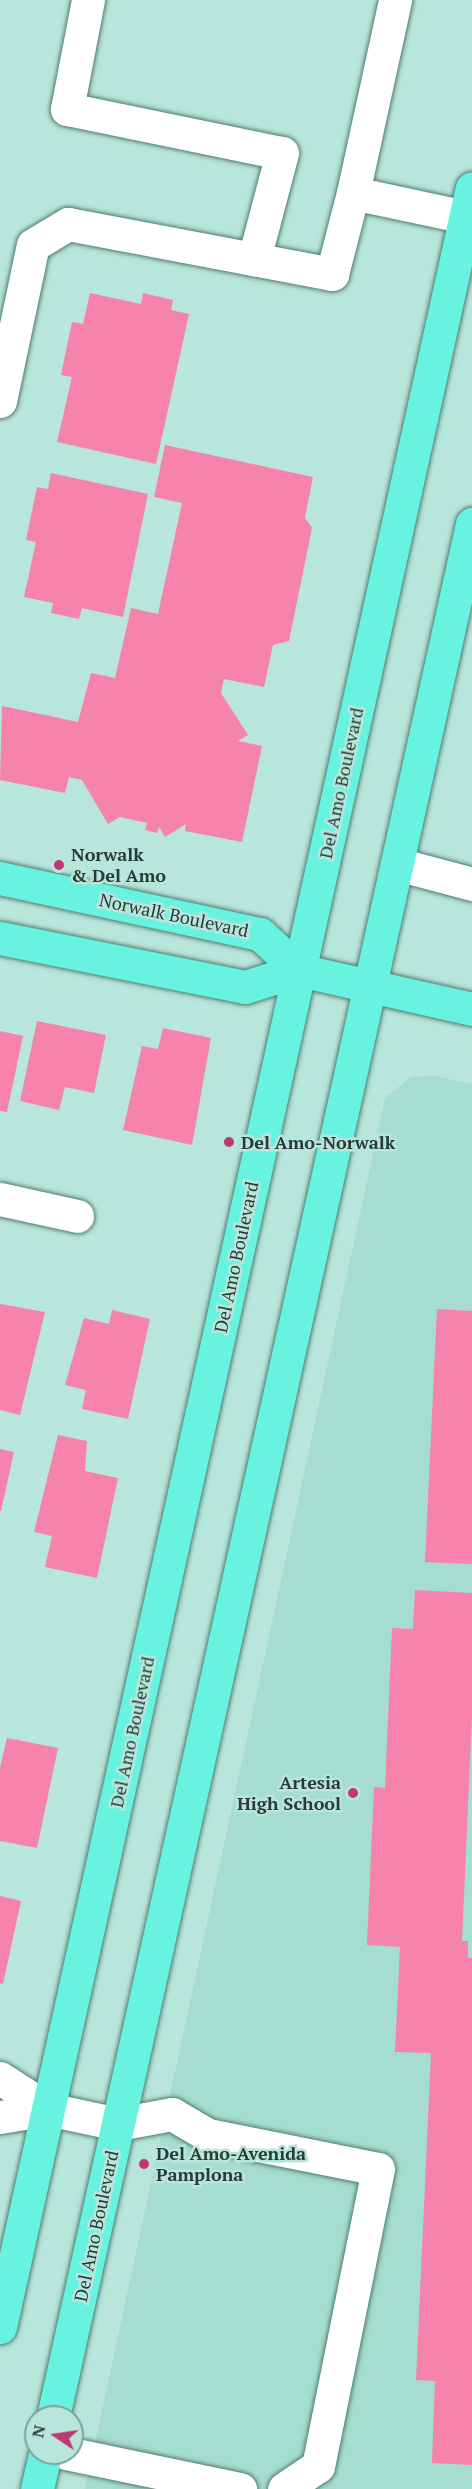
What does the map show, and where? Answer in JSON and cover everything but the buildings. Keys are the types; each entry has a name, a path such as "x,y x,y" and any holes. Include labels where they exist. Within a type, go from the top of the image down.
{"main road":[{"name":"Del Amo Boulevard","path":"0,2327 469,202"},
{"name":"Del Amo Boulevard","path":"56,2405 472,524"},
{"name":"Norwalk Boulevard","path":"0,878 260,934 299,970 472,1010"},
{"path":"0,938 245,987 299,970"},
{"path":"37,2489 42,2465"}],"street":[{"path":"88,0 67,109 282,153 254,259"},
{"path":"0,401 33,245 68,224 332,274 353,193 395,0"},
{"path":"353,193 469,202"},
{"path":"397,864 472,884"},
{"path":"0,1199 78,1216"},
{"path":"0,2078 48,2109 118,2124 172,2114 208,2135 378,2169 318,2466 285,2489"},
{"path":"0,2117 48,2109"},
{"path":"84,2458 158,2480 240,2489"}],"shaded area":[{"name":"Artesia High School","path":"434,1076 472,1084 472,2489 85,2489 385,1098 411,1077"}],"place":[{"name":"Norwalk & Del Amo","path":"59,865"},
{"name":"Del Amo-Norwalk","path":"229,1142"},
{"name":"Artesia High School","path":"353,1793"},
{"name":"Del Amo-Avenida Pamplona","path":"144,2164"}]}
